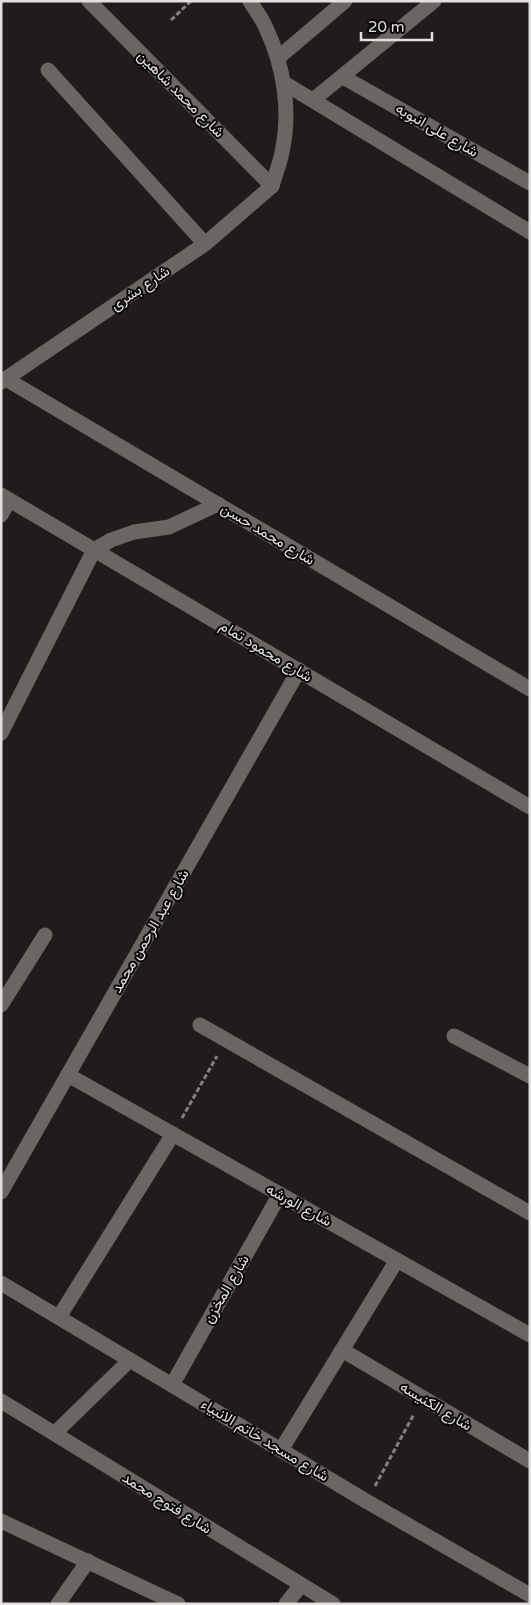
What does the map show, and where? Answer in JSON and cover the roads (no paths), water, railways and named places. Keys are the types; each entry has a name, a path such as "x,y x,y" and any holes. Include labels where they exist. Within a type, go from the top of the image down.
{"street":[{"name":"شارع محمد شاهين","path":"89,1 272,186"},
{"path":"250,1 266,26 278,58 284,83 286,118 282,152 272,186"},
{"path":"278,58 345,1"},
{"path":"313,100 434,1"},
{"path":"48,70 205,244"},
{"name":"شارع على انبوبه","path":"343,77 530,183"},
{"path":"284,83 530,232"},
{"name":"شارع بشرى","path":"4,380 205,244 272,186"},
{"name":"شارع محمد حسن","path":"4,380 530,689"},
{"path":"1,515 5,498"},
{"name":"شارع محمود تمام","path":"5,498 530,807"},
{"path":"1,733 94,550 111,540 134,532 169,527 218,504"},
{"name":"شارع عبد الرحمن محمد","path":"1,1192 298,670"},
{"path":"1,1005 45,935"},
{"path":"200,1025 530,1213"},
{"path":"454,1036 530,1076"},
{"name":"شارع الورشه","path":"68,1075 530,1335"},
{"path":"59,1317 173,1134"},
{"name":"شارع المخزن","path":"172,1384 280,1194"},
{"path":"281,1450 397,1260"},
{"name":"شارع مسجد خاتم الانبياء","path":"1,1282 366,1501 530,1595"},
{"name":"شارع الكنيسه","path":"342,1350 530,1461"},
{"path":"55,1434 130,1360"},
{"name":"شارع فتوح محمد","path":"1,1401 334,1604"},
{"path":"1,1521 178,1604"},
{"path":"58,1604 88,1561"},
{"path":"286,1604 300,1584"}]}
